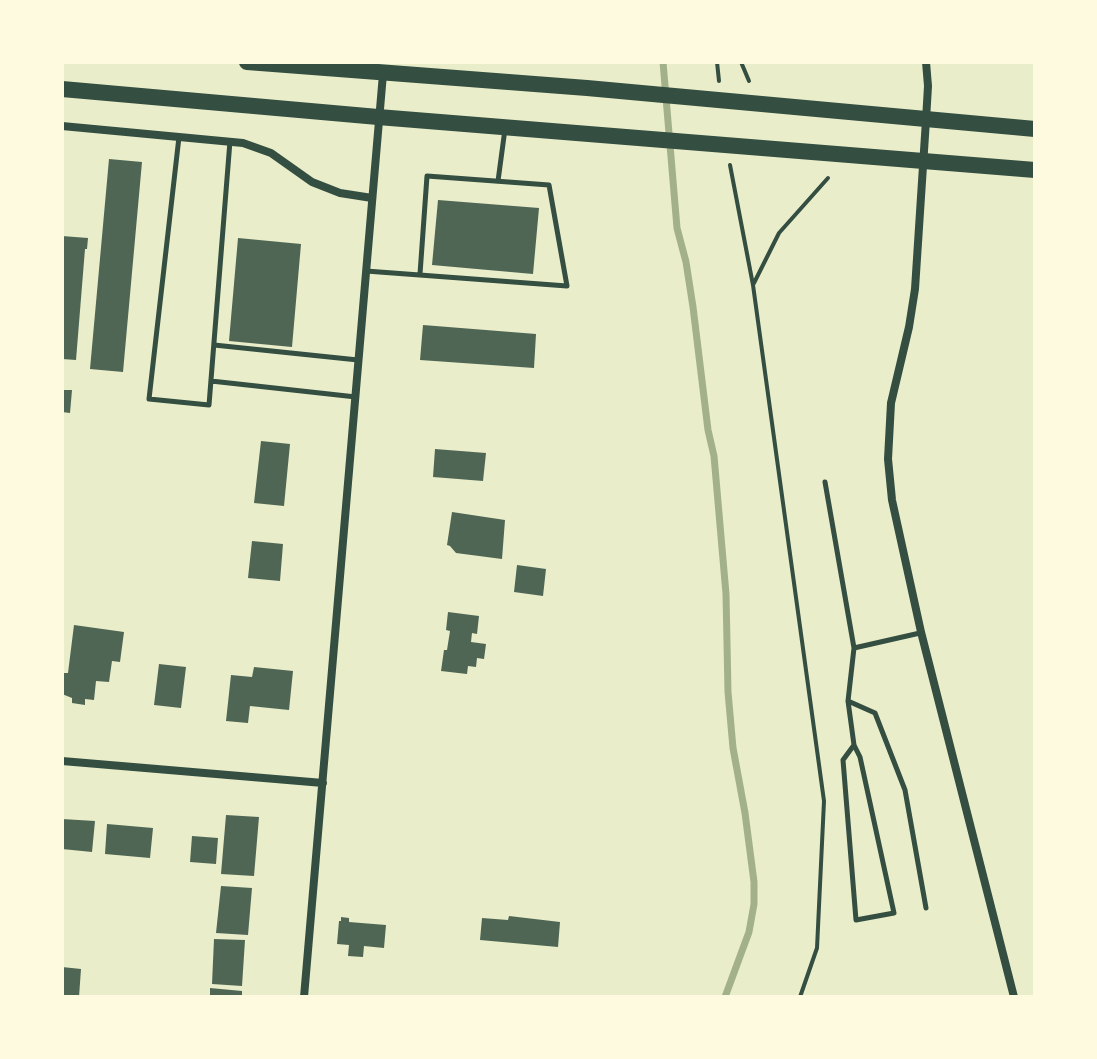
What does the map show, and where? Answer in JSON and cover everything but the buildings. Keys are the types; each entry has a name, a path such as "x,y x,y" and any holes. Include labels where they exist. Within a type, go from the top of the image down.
{"main road":[{"path":"247,62 383,68 1035,129"},
{"path":"62,89 1035,170"}],"street":[{"path":"926,62 928,86 915,289 891,403 888,459 894,514 921,632 1014,997"},
{"path":"304,997 383,68"},
{"path":"62,126 243,143 271,153 312,182 340,193 372,198"},
{"path":"62,761 323,783"}],"lane":[{"path":"498,181 505,128"},
{"path":"179,136 149,399 209,405 230,141"},
{"path":"366,271 567,286 549,185 427,176 420,274"},
{"path":"214,345 359,360"},
{"path":"211,381 356,397"},
{"path":"825,482 854,648 848,701 854,745 860,757 894,913 856,920 843,760 854,745"},
{"path":"854,648 921,632"},
{"path":"848,701 875,713 905,790 926,908"}],"path":[{"path":"717,62 719,87"},
{"path":"741,62 749,81"},
{"path":"730,165 753,285 824,801 817,948 800,997"},
{"path":"753,285 779,233 828,178"}],"waterway":[{"path":"663,62 677,228 686,262 714,456 726,594 728,692 733,748 754,882 749,932 725,997"}]}
